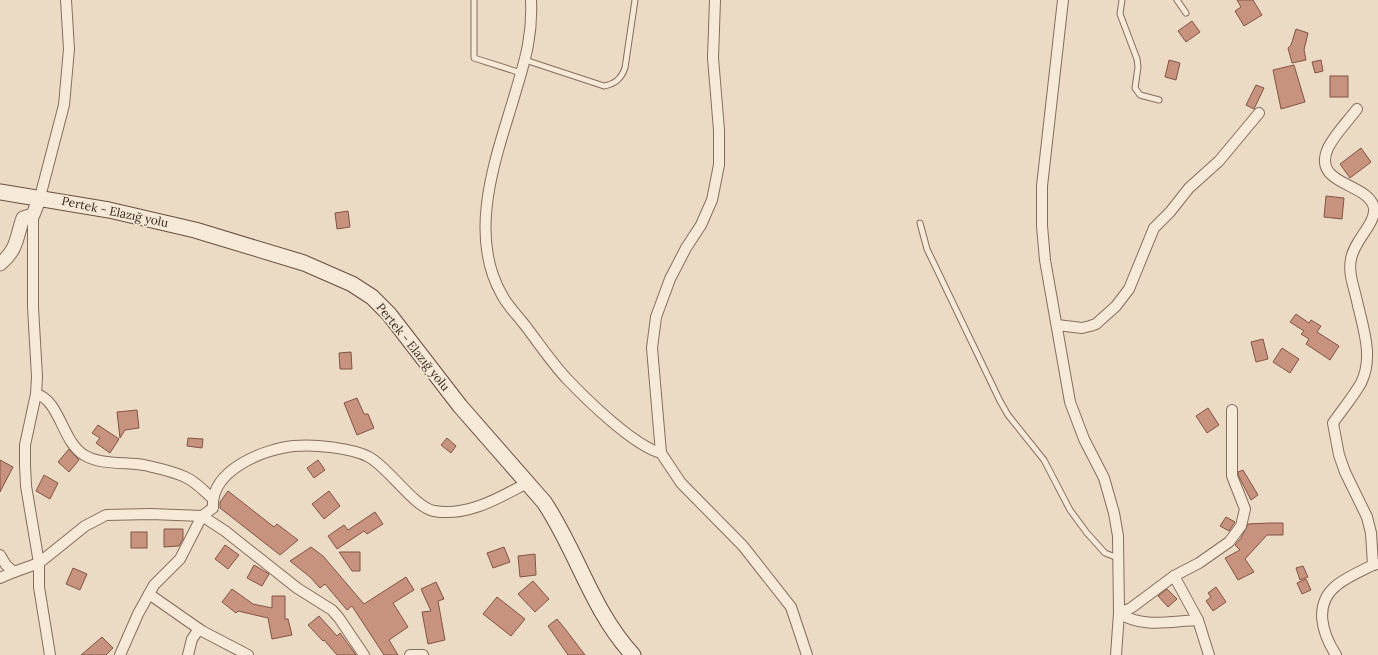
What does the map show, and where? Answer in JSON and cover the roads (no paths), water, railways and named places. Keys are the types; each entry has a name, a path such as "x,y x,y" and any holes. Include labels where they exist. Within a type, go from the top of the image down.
{"main road":[{"name":"Pertek - Elazığ yolu","path":"0,192 40,197 109,210 195,230 254,246 304,263 352,284 372,297 389,314 460,406 527,482 555,519 597,604 611,627 633,655"}],"street":[{"path":"50,655 39,587 39,563 26,486 25,445 36,394 37,360 32,284 33,215 40,197 64,105 69,49 66,0"},
{"path":"531,0 530,36 525,60 497,154 487,203 487,249 495,280 502,295 560,370 585,398 642,445 661,453"},
{"path":"715,0 713,58 719,130 719,165 712,200 701,225 686,248 670,279 656,317 652,348 661,453 681,483 743,546 791,607 807,655"},
{"path":"1063,0 1042,186 1044,260 1057,324 1070,402 1084,439 1104,478 1114,513 1118,536 1119,558 1119,613 1116,655"},
{"path":"1336,655 1324,633 1321,622 1325,600 1338,584 1375,565 1371,533 1367,517 1344,472 1333,423 1360,384 1368,359 1366,340 1350,271 1352,251 1373,218 1373,205 1365,195 1333,177 1326,164 1326,156 1332,142 1357,109"},
{"path":"1057,324 1082,328 1090,326 1096,324 1116,306 1129,289 1154,228 1170,212 1189,188 1219,160 1260,113"},
{"path":"0,264 14,248 23,218 33,215"},
{"path":"36,394 48,402 72,446 85,456 95,459 144,465 186,477 212,498"},
{"path":"1119,613 1130,608 1174,576 1199,563 1229,542 1241,526 1245,509 1232,476 1232,410"},
{"path":"120,655 138,614 154,585 180,559 202,516 213,508 212,498 227,475 241,463 258,455 294,446 317,446 341,449 369,457 417,501 432,511 454,512 490,503 527,482"},
{"path":"0,578 39,563 85,526 106,515 151,514 202,516 225,531 297,588 332,610 364,655"},
{"path":"0,555 6,565 14,572"},
{"path":"1174,576 1198,620 1209,655"},
{"path":"149,594 199,628 248,655"},
{"path":"1119,613 1134,621 1146,623 1198,620"},
{"path":"188,655 192,639 199,628"},
{"path":"410,655 424,655"}],"lane":[{"path":"474,0 474,58 521,73"},
{"path":"525,60 604,86 613,84 620,78 625,68 635,0"},
{"path":"1122,0 1120,14 1137,59 1138,67 1135,88 1140,95 1159,100"},
{"path":"1177,0 1186,13"},
{"path":"920,223 928,249 1000,401 1018,429 1050,471 1077,521 1100,549 1110,556 1119,558"}]}
